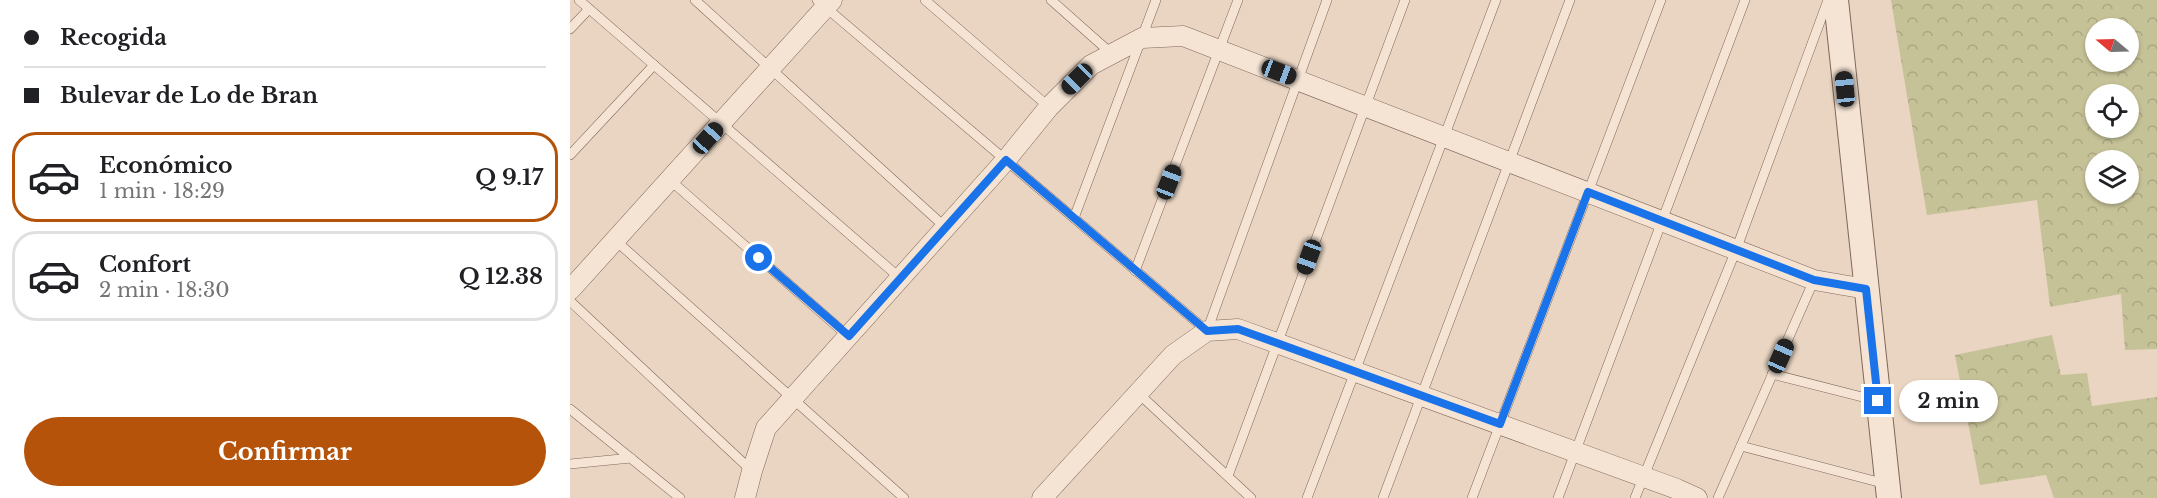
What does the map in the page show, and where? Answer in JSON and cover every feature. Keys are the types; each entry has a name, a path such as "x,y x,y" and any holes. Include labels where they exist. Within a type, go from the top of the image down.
{"street":[{"path":"1836,0 1888,491"},
{"path":"570,290 770,69 825,2"},
{"path":"745,498 766,428 1006,160 1049,107 1091,65 1142,38 1183,36 1814,280 1866,289"},
{"path":"1042,498 1173,354 1207,331 1238,329 1697,498"}],"lane":[{"path":"579,0 900,278"},
{"path":"695,0 945,227"},
{"path":"925,0 1049,107"},
{"path":"1051,0 1113,54"},
{"path":"1074,218 1156,0"},
{"path":"1135,270 1238,0"},
{"path":"825,2 1207,331 1327,0"},
{"path":"1228,476 1405,0"},
{"path":"1307,498 1496,0"},
{"path":"1383,498 1570,0"},
{"path":"1472,498 1661,0"},
{"path":"1558,498 1745,0"},
{"path":"1635,498 1736,250 1828,0"},
{"path":"570,29 589,9"},
{"path":"570,156 654,65"},
{"path":"670,180 849,336"},
{"path":"615,240 903,498"},
{"path":"1718,498 1814,280"},
{"path":"570,301 752,471"},
{"path":"1772,374 1878,401"},
{"path":"1138,393 1251,498"},
{"path":"570,409 680,498"},
{"path":"1741,446 1888,491"},
{"path":"570,464 631,458"}],"green space":[{"path":"1891,0 2157,0 2157,349 2125,350 2121,294 2050,307 2037,200 1927,215"},
{"path":"2052,335 2061,375 2087,373 2092,406 2157,397 2157,498 2054,498 2046,475 1980,485 1955,355"}],"route":[{"path":"759,258 849,336 1006,160 1207,331 1238,329 1500,424 1588,192 1814,280 1866,289 1878,401"}]}
